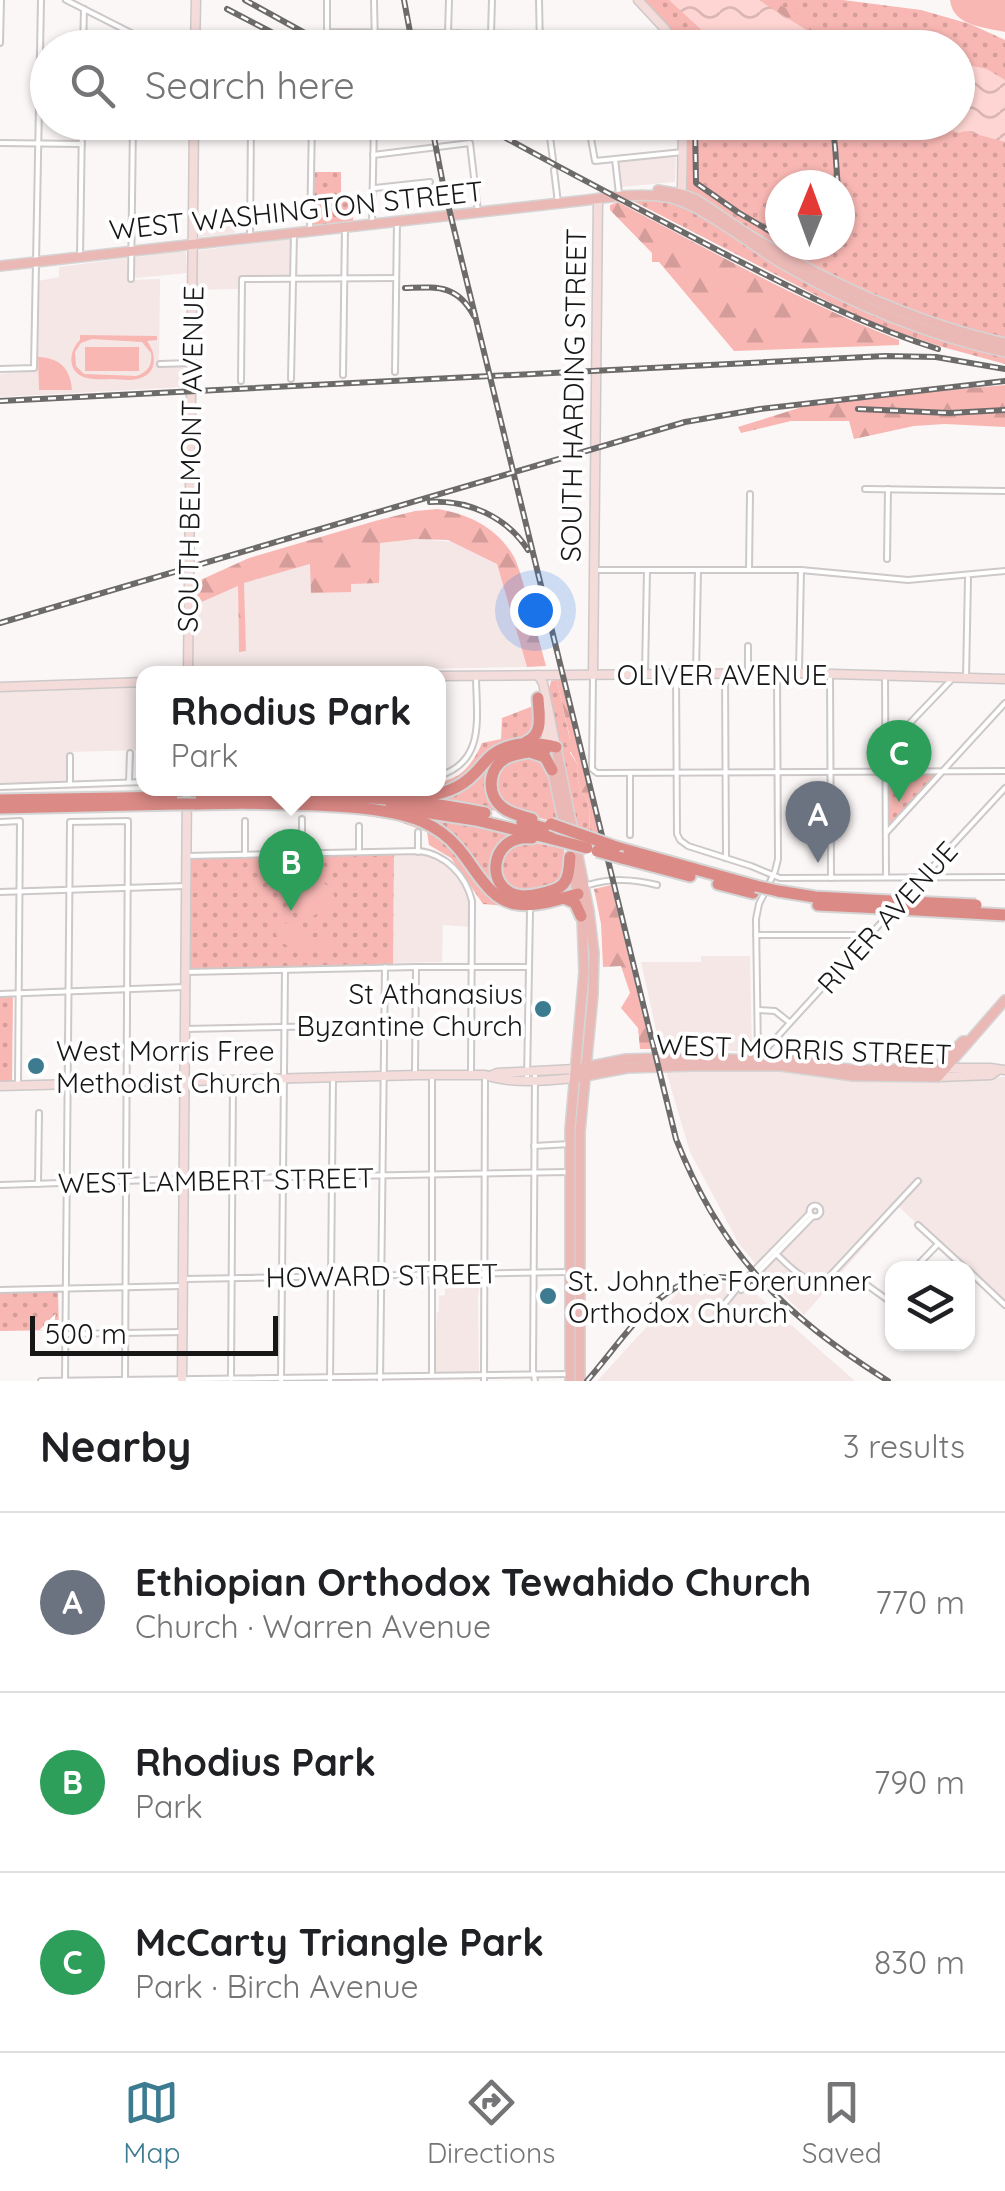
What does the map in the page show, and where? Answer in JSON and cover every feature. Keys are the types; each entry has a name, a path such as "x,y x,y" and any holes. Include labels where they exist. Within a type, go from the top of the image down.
{"highway":[{"path":"538,698 538,732 526,748 500,763 492,776 492,792 498,804 586,848 619,851"},
{"path":"446,791 462,784 496,752 551,747"},
{"path":"526,748 543,756 552,770"},
{"path":"0,800 257,796"},
{"path":"349,796 438,804 492,815 819,905 1005,907"},
{"path":"0,808 187,798 351,808 404,816 448,838 493,892 504,900 522,904 557,894 567,881 570,856"},
{"path":"246,803 389,806 552,834"},
{"path":"552,834 515,839 500,850 495,866 497,877 514,894 580,890"},
{"path":"557,894 573,901 581,916"},
{"path":"885,905 1005,914"}],"main road":[{"path":"195,30 196,0"},
{"path":"638,0 666,30"},
{"name":"SOUTH BELMONT AVENUE","path":"188,666 194,140"},
{"path":"680,197 682,140"},
{"name":"WEST WASHINGTON STREET","path":"0,266 657,190 680,197 777,260 844,296 912,324 1005,352"},
{"name":"WEST WASHINGTON STREET","path":"598,198 695,199 752,237 848,289 926,321 1005,344"},
{"name":"SOUTH HARDING STREET","path":"592,674 598,198"},
{"name":"OLIVER AVENUE","path":"446,676 830,674 851,670 885,676 1005,680"},
{"path":"538,674 538,698 580,890 584,980 580,1073 569,1172 576,1271 570,1378"},
{"path":"538,674 570,856 591,923 594,963 580,1073"},
{"path":"0,686 136,682"},
{"path":"182,1380 187,798"},
{"path":"937,1073 968,1046 968,1041 1005,1000"},
{"path":"937,1073 963,1041 968,1041"},
{"name":"WEST MORRIS STREET","path":"0,1086 497,1073 531,1076 580,1073 638,1058 805,1061 860,1077 962,1068 1002,1070"},
{"path":"956,1058 962,1068"},
{"name":"WEST MORRIS STREET","path":"758,1062 860,1072 991,1075 1002,1070"},
{"path":"574,1144 580,1381"}],"street":[{"path":"0,43 1,0"},
{"path":"41,30 42,0"},
{"path":"66,0 126,30"},
{"path":"326,30 327,0"},
{"path":"374,0 374,30"},
{"path":"448,30 449,0"},
{"path":"492,0 495,30"},
{"path":"538,30 539,0"},
{"path":"83,30 84,9"},
{"path":"0,369 34,368 39,140"},
{"path":"80,257 82,140"},
{"path":"132,140 132,279"},
{"path":"250,238 251,140"},
{"path":"310,231 312,140"},
{"path":"372,224 374,140"},
{"path":"551,140 553,160"},
{"path":"592,140 595,161 682,152"},
{"path":"0,143 82,144"},
{"path":"374,155 470,143 478,212"},
{"path":"614,159 619,194"},
{"path":"554,170 558,203"},
{"path":"373,188 430,182"},
{"path":"395,372 397,221"},
{"path":"343,375 345,227"},
{"path":"292,379 294,233"},
{"path":"240,381 242,279 396,278"},
{"path":"160,364 190,363"},
{"path":"865,489 1005,492"},
{"path":"887,559 888,489"},
{"path":"749,570 750,494"},
{"path":"594,570 801,570 908,580 1005,571"},
{"path":"645,673 647,570"},
{"path":"696,673 698,570"},
{"path":"799,673 801,570"},
{"path":"966,678 968,576"},
{"path":"748,646 748,673"},
{"path":"725,673 726,858"},
{"path":"758,1062 758,906 778,859 777,673"},
{"name":"SOUTH HARDING STREET","path":"592,674 593,771 630,774"},
{"path":"676,674 677,832 688,846 780,878 1005,877"},
{"path":"830,674 831,878"},
{"path":"446,773 466,760 474,742 476,675"},
{"path":"885,676 886,877"},
{"path":"885,750 953,678"},
{"path":"886,834 1005,703"},
{"path":"130,753 130,782"},
{"path":"70,756 70,784"},
{"path":"630,835 630,774 1005,771"},
{"path":"0,787 136,782"},
{"name":"RIVER AVENUE","path":"769,1046 1005,788"},
{"path":"302,819 302,854"},
{"path":"245,855 246,820"},
{"path":"0,822 20,821 18,1086"},
{"path":"65,1381 70,822 128,821 125,1380"},
{"path":"359,826 360,853"},
{"path":"418,832 418,852"},
{"path":"186,856 429,852 444,859 469,889 473,906 471,1075"},
{"path":"580,890 612,880 656,885"},
{"path":"0,892 186,886"},
{"path":"530,912 534,1378"},
{"path":"756,935 870,935"},
{"path":"380,1379 385,967"},
{"path":"414,1075 416,967"},
{"path":"185,972 528,967"},
{"path":"281,1380 285,970"},
{"path":"0,994 185,987"},
{"path":"758,1010 775,1011 790,1022"},
{"path":"184,1029 384,1025"},
{"path":"432,1075 432,1377"},
{"path":"484,1378 487,1076"},
{"path":"330,1379 333,1077"},
{"path":"230,1380 233,1079"},
{"path":"38,1184 39,1114"},
{"path":"534,1146 574,1144"},
{"name":"WEST LAMBERT STREET","path":"0,1185 569,1172"},
{"path":"774,1252 811,1282 831,1277 918,1182"},
{"path":"717,1313 811,1215"},
{"path":"918,1225 956,1261"},
{"path":"922,1261 938,1244"},
{"name":"HOWARD STREET","path":"0,1290 125,1287 232,1278 576,1271"},
{"path":"975,1278 1005,1305"},
{"path":"860,1280 885,1298"},
{"path":"66,1334 182,1332"},
{"path":"40,1381 570,1378"}],"shaded area":[{"path":"676,155 675,182 621,187 618,161"},
{"path":"234,212 235,233 199,237 197,213"},
{"path":"290,239 290,276 239,276 238,289 195,290 196,251"},
{"path":"186,252 187,273 136,278 133,258"},
{"path":"127,258 127,280 160,279 159,365 185,365 185,387 0,397 0,374 37,371 38,281 59,277 59,267"},
{"path":"416,539 456,542 497,564 527,667 192,666 196,604 238,586 239,651 246,651 243,583 310,564 351,592 351,584 380,543"},
{"path":"136,686 136,750 68,752 67,782 0,784 0,690"},
{"path":"394,854 437,857 467,893 470,927 443,925 442,962 393,963"},
{"path":"701,956 750,956 752,1053 659,1043 641,962 701,962"},
{"path":"665,1068 772,1068 863,1081 1005,1077 1005,1308 975,1279 975,1261 957,1261 899,1207 804,1315 739,1244 690,1152"},
{"path":"445,1277 481,1277 479,1373 434,1374 437,1312 439,1296 445,1295"},
{"path":"703,1280 748,1287 855,1381 597,1381 686,1284"}],"green space":[{"path":"644,0 843,0 921,10 970,24 1005,40 1005,364 868,322 633,201 683,206 688,192 686,140 975,140 975,30 670,30"},
{"path":"759,0 785,7 829,30 806,30"},
{"path":"950,0 1005,0 1005,32 963,20 952,9"},
{"path":"313,172 341,172 341,196 354,194 353,222 312,225"},
{"path":"618,202 792,293 899,340 899,345 734,351 659,262 652,262 652,253 610,210 610,205"},
{"path":"80,335 157,336 157,340 147,341 153,352 152,369 134,380 80,375 72,362 73,350","holes":["92,339 142,342 151,353 151,361 140,375 84,374 76,366 75,352 81,343"]},
{"path":"85,347 139,347 139,371 85,371"},
{"path":"38,357 52,359 62,366 72,390 39,390"},
{"path":"1005,385 1005,427 914,426 854,439 849,421 791,421 741,433 738,427 818,402"},
{"path":"438,509 479,523 497,535 511,552 546,666 527,667 497,564 448,540 380,543 379,583 351,584 351,592 311,593 310,564 244,583 246,651 239,652 238,586 197,604 196,582 249,558 375,521"},
{"path":"557,680 570,753 578,765 581,793 589,807 590,834 578,829 549,689 551,681"},
{"path":"557,680 561,680 575,730 600,837 590,834 589,806 581,793 578,765 566,744 570,739"},
{"path":"533,706 537,727 534,735 497,748 462,780 446,788 446,780 466,769 482,743 501,739 502,718"},
{"path":"506,750 492,769 502,812 437,800"},
{"path":"535,757 541,759 548,773 558,823 512,808 499,793 501,767"},
{"path":"935,775 889,825 887,776"},
{"path":"339,812 403,819 434,832 468,862 507,906 483,904 451,858 429,845 427,832 395,820"},
{"path":"415,815 520,835 494,857 507,893 567,894 501,896 457,844"},
{"path":"527,841 564,849 565,873 556,885 523,890 505,879 501,865 505,852"},
{"path":"394,854 393,964 187,967 190,858"},
{"path":"303,878 325,884 337,903 309,918 302,916 287,884"},
{"path":"611,885 651,1049 640,1049 638,1028 621,1008 630,993 621,966 603,967 594,889"},
{"path":"276,921 296,926 298,937 306,935 314,941 326,936 339,941 327,956 316,948 304,955 295,944 292,948 280,942 274,930"},
{"path":"0,995 13,995 12,1082 0,1082"},
{"path":"58,1291 59,1330 0,1331 0,1292"}],"water":[{"path":"669,0 759,0 806,30 702,30"},
{"path":"975,67 1005,80 1005,142 975,134"}],"railway":[{"path":"245,0 299,30"},
{"path":"404,0 410,30"},
{"path":"227,9 267,30"},
{"path":"434,140 676,1139 714,1217 760,1279 817,1332 888,1381"},
{"path":"510,140 801,292 882,329 938,349"},
{"path":"695,140 696,183 765,228"},
{"path":"834,140 837,170"},
{"path":"405,288 436,288 453,293 474,316"},
{"path":"0,401 885,356 936,357 1005,369"},
{"path":"0,623 685,422 760,409 1005,381"},
{"path":"858,409 949,413 1005,410"},
{"path":"430,502 459,504 486,513 509,528 528,550"},
{"path":"587,1381 642,1315 683,1284 707,1277 734,1279 764,1291"}],"place":[{"name":"McCarty Triangle Park","path":"899,802"},
{"name":"Ethiopian Orthodox Tewahido Church","path":"818,863"},
{"name":"Rhodius Park","path":"291,911"},
{"name":"St Athanasius Byzantine Church","path":"543,1009"},
{"name":"West Morris Free Methodist Church","path":"36,1066"},
{"name":"St. John the Forerunner Orthodox Church","path":"548,1296"}]}
